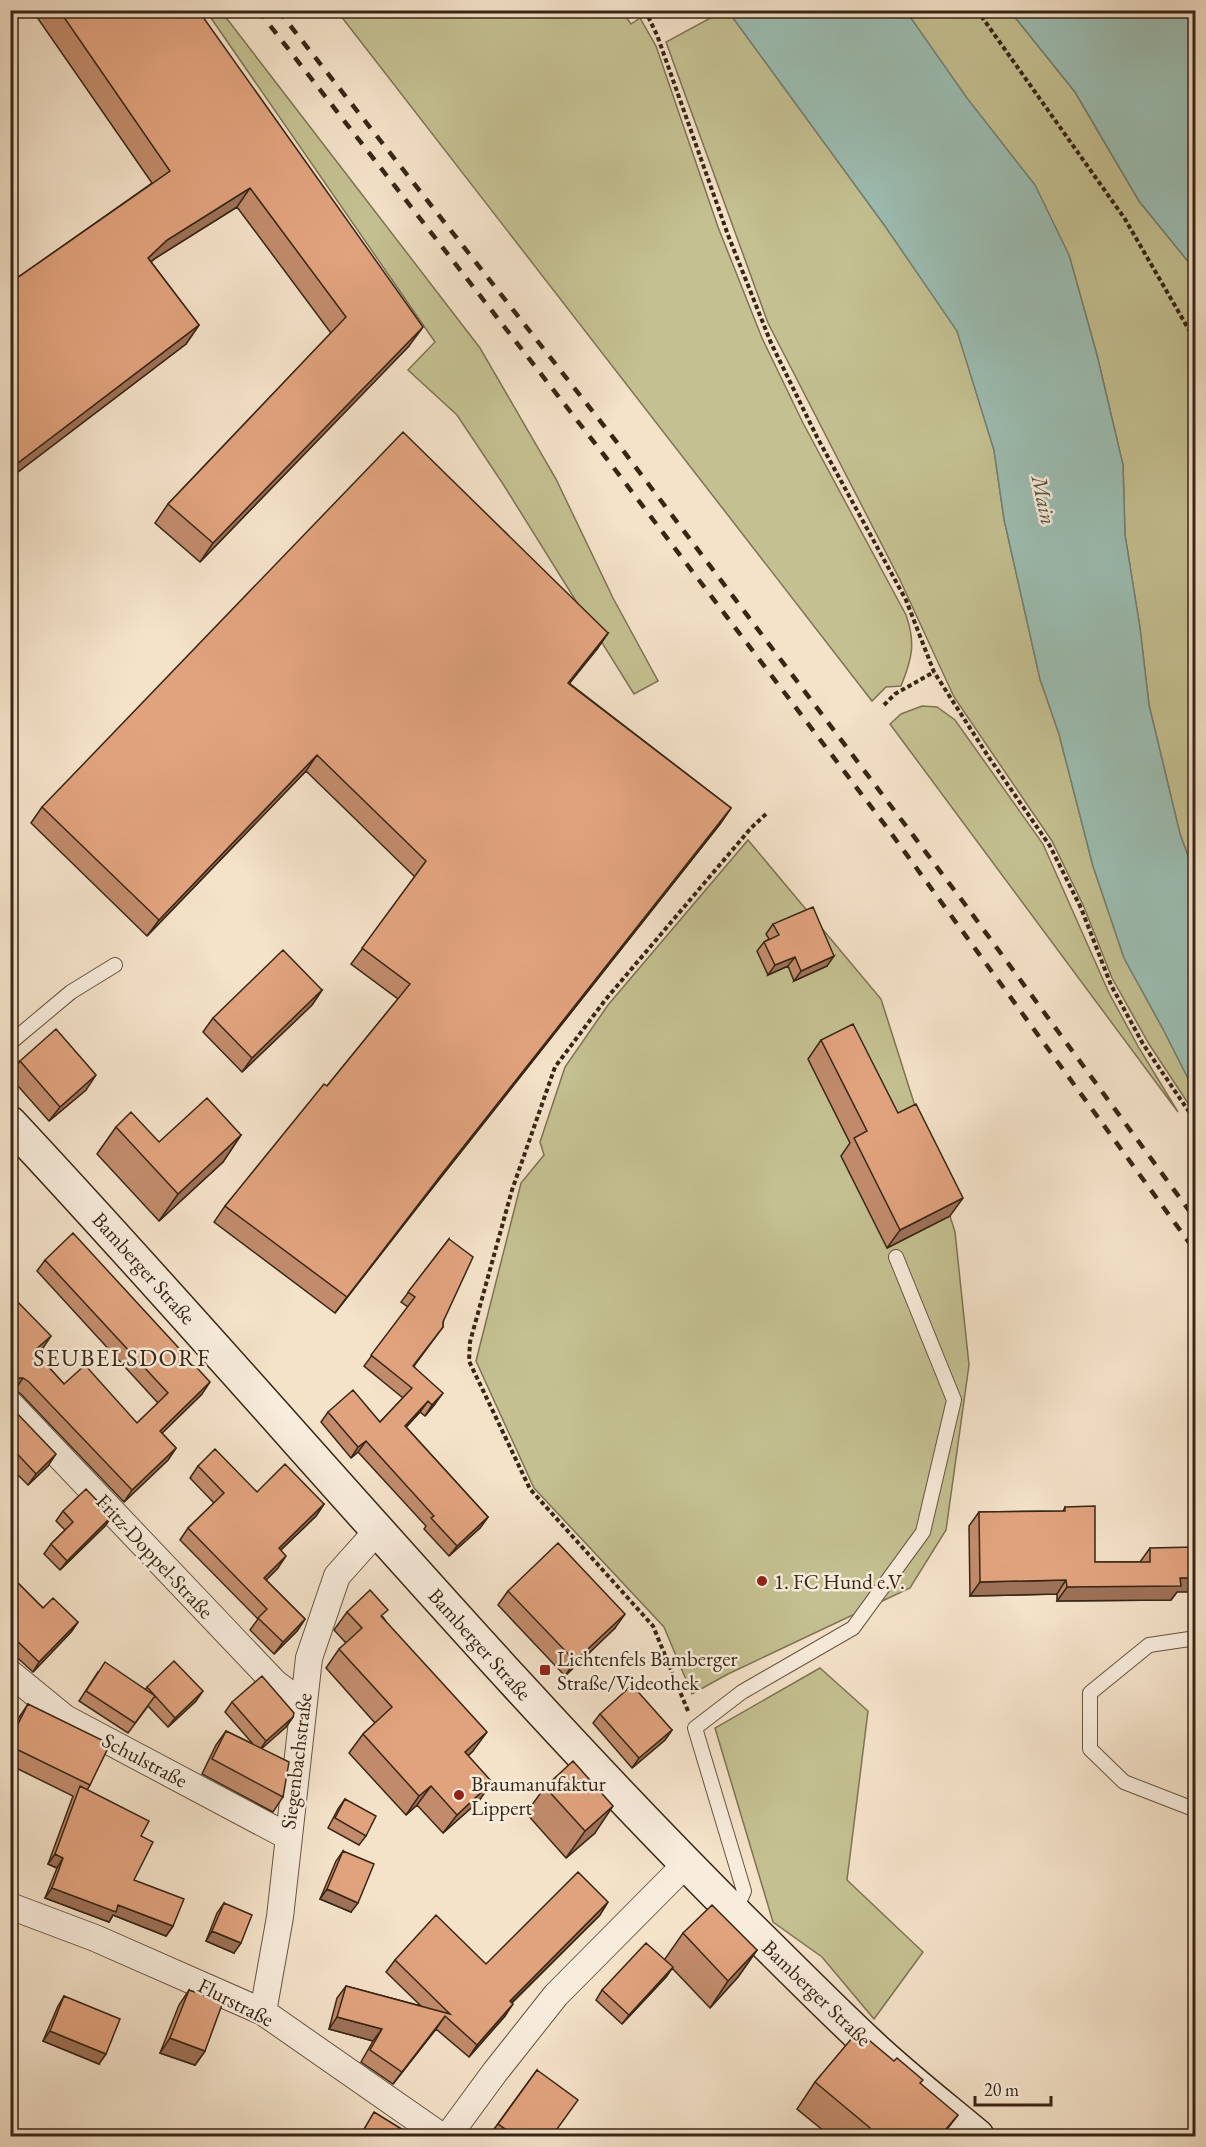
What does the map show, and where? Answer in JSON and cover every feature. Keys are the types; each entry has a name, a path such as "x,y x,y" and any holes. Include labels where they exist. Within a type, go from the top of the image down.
{"street":[{"name":"Bamberger Straße","path":"10,1123 129,1251 527,1697 686,1863 871,2046 977,2136"},
{"name":"Fritz-Doppel-Straße","path":"10,1404 275,1683 303,1704"},
{"name":"Siegenbachstraße","path":"263,2012 280,1917 287,1836 309,1658 337,1576 378,1530"},
{"name":"Schulstraße","path":"10,1673 65,1718 287,1836"},
{"path":"448,2136 556,1995 686,1863"},
{"name":"Flurstraße","path":"10,1906 95,1938 263,2012 441,2136"}],"lane":[{"path":"10,1043 70,992 115,965"},
{"path":"735,1912 744,1891 695,1728 742,1692 853,1628 923,1532 954,1400 897,1257"},
{"path":"1196,1638 1149,1645 1090,1693 1090,1749 1124,1782 1196,1810"}],"path":[{"path":"645,10 657,35 728,235 771,343 817,437 906,600 934,672 1050,846 1081,908 1111,985 1143,1044 1196,1122"},
{"path":"977,10 1125,219 1196,342"},
{"path":"884,705 895,694 934,672"},
{"path":"695,1728 653,1626 530,1489 469,1361 470,1342 512,1190 555,1067 606,999 751,828 766,814"}],"shaded area":[{"path":"621,10 631,24 640,18 656,46 718,227 762,338 803,423 906,615 912,643 908,667 901,686 886,687 872,701 337,11"},
{"path":"213,11 221,11 480,348 556,479 613,598 658,681 634,694 503,484 457,415 408,370 435,342 211,18"},
{"path":"718,11 728,11 885,226 957,330 994,450 1004,519 1040,679 1059,734 1093,866 1124,958 1195,1092 1195,1114 1149,1044 1112,978 1084,907 1052,841 954,697 900,580 768,323 666,42 716,15"},
{"path":"906,11 1010,11 1075,92 1139,201 1195,270 1195,875 1180,834 1149,705 1140,628 1125,535 1123,465 1097,355 1069,255"},
{"path":"922,706 937,707 955,720 1043,844 1109,993 1178,1112 890,724 901,714"},
{"path":"748,840 881,999 955,1232 969,1365 946,1530 910,1588 728,1674 692,1694 664,1627 534,1488 476,1361 521,1183 544,1155 540,1142 565,1067 608,1005"},
{"path":"820,1668 868,1711 847,1880 923,1952 874,2019 822,1957 773,1922 715,1728"}],"water":[{"name":"Main","path":"728,11 906,11 967,98 1035,185 1069,255 1097,355 1123,465 1125,535 1140,628 1149,705 1180,834 1195,875 1195,1092 1124,958 1093,866 1059,734 1040,679 1004,519 994,450 957,331 885,226"},
{"path":"1010,11 1195,11 1195,270 1139,201 1075,92"}],"building":[{"path":"59,10 198,10 423,327 213,543 168,504 346,317 250,188 167,240 148,258 199,325 10,469 10,283 170,171"},
{"path":"403,432 608,633 568,683 731,808 347,1297 225,1206 324,1084 327,1086 410,984 362,948 426,861 317,755 159,920 42,807"},
{"path":"813,907 834,956 801,971 795,957 775,965 764,942 779,935 773,924"},
{"path":"283,950 322,990 252,1058 213,1018"},
{"path":"853,1024 898,1113 916,1104 963,1198 900,1230 854,1138 867,1131 821,1040"},
{"path":"56,1029 96,1075 60,1107 20,1061"},
{"path":"207,1098 241,1135 178,1194 116,1127 131,1112 159,1142"},
{"path":"73,1233 210,1382 160,1431 176,1448 132,1490 29,1382 23,1378 10,1380 10,1294 51,1336 34,1351 64,1384 85,1365 137,1423 168,1393 45,1260"},
{"path":"449,1239 473,1257 443,1322 443,1327 413,1366 443,1393 432,1405 428,1401 405,1426 488,1517 457,1546 431,1518 434,1516 366,1441 358,1447 328,1412 353,1390 380,1422 412,1388 371,1355 415,1297 408,1292"},
{"path":"10,1406 56,1454 36,1474 10,1446"},
{"path":"215,1449 257,1492 285,1464 324,1504 279,1548 286,1556 264,1578 305,1619 283,1642 258,1618 267,1609 188,1528 224,1493 198,1466"},
{"path":"86,1489 112,1516 67,1561 51,1544 73,1522 63,1511"},
{"path":"1095,1506 1095,1562 1150,1562 1150,1548 1196,1547 1196,1578 1180,1578 1181,1586 1067,1587 1066,1580 980,1582 979,1512 1065,1511 1065,1507"},
{"path":"558,1543 625,1614 575,1661 508,1591"},
{"path":"10,1575 43,1608 53,1598 78,1622 39,1662 14,1638 16,1636 10,1631"},
{"path":"370,1590 388,1610 381,1616 487,1732 465,1752 492,1782 457,1815 431,1786 419,1796 363,1734 392,1707 339,1649 362,1628 347,1612"},
{"path":"174,1661 203,1691 175,1718 147,1687"},
{"path":"105,1662 155,1696 135,1723 86,1691"},
{"path":"262,1676 294,1713 293,1717 266,1741 232,1702"},
{"path":"632,1685 672,1730 639,1758 600,1714"},
{"path":"28,1704 110,1744 90,1785 10,1746 10,1740"},
{"path":"226,1731 289,1762 283,1797 212,1759"},
{"path":"573,1761 613,1806 585,1831 545,1787"},
{"path":"80,1786 149,1821 141,1836 153,1842 134,1880 184,1899 173,1926 118,1905 116,1912 52,1888 63,1858 55,1854"},
{"path":"345,1799 376,1816 366,1836 335,1818"},
{"path":"343,1851 374,1864 358,1903 327,1889"},
{"path":"578,1872 608,1902 510,2001 513,2004 477,2045 445,2016 402,2072 370,2050 382,2029 337,2017 346,1986 450,2014 395,1960 436,1915 486,1964"},
{"path":"224,1903 252,1915 241,1943 212,1931"},
{"path":"712,1905 757,1950 728,1981 683,1933"},
{"path":"646,1943 673,1967 629,2015 602,1990"},
{"path":"189,1990 223,2002 205,2051 170,2038"},
{"path":"64,1996 120,2019 106,2054 50,2031"},
{"path":"858,2031 894,2061 897,2058 923,2080 920,2083 958,2115 940,2136 876,2136 869,2130 870,2128 815,2082"},
{"path":"537,2070 578,2100 552,2136 515,2136 498,2124"},
{"path":"374,2112 408,2133 405,2136 360,2136"}],"railway":[{"path":"258,10 604,455 888,829 1196,1252"},
{"path":"278,10 619,445 964,903 1196,1220"}],"place":[{"name":"1. FC Hund e.V.","path":"762,1581"},
{"name":"Lichtenfels Bamberger Straße/Videothek","path":"545,1670"},
{"name":"Braumanufaktur Lippert","path":"459,1795"}],"district":[{"name":"SEUBELSDORF","path":"122,1357"}]}
